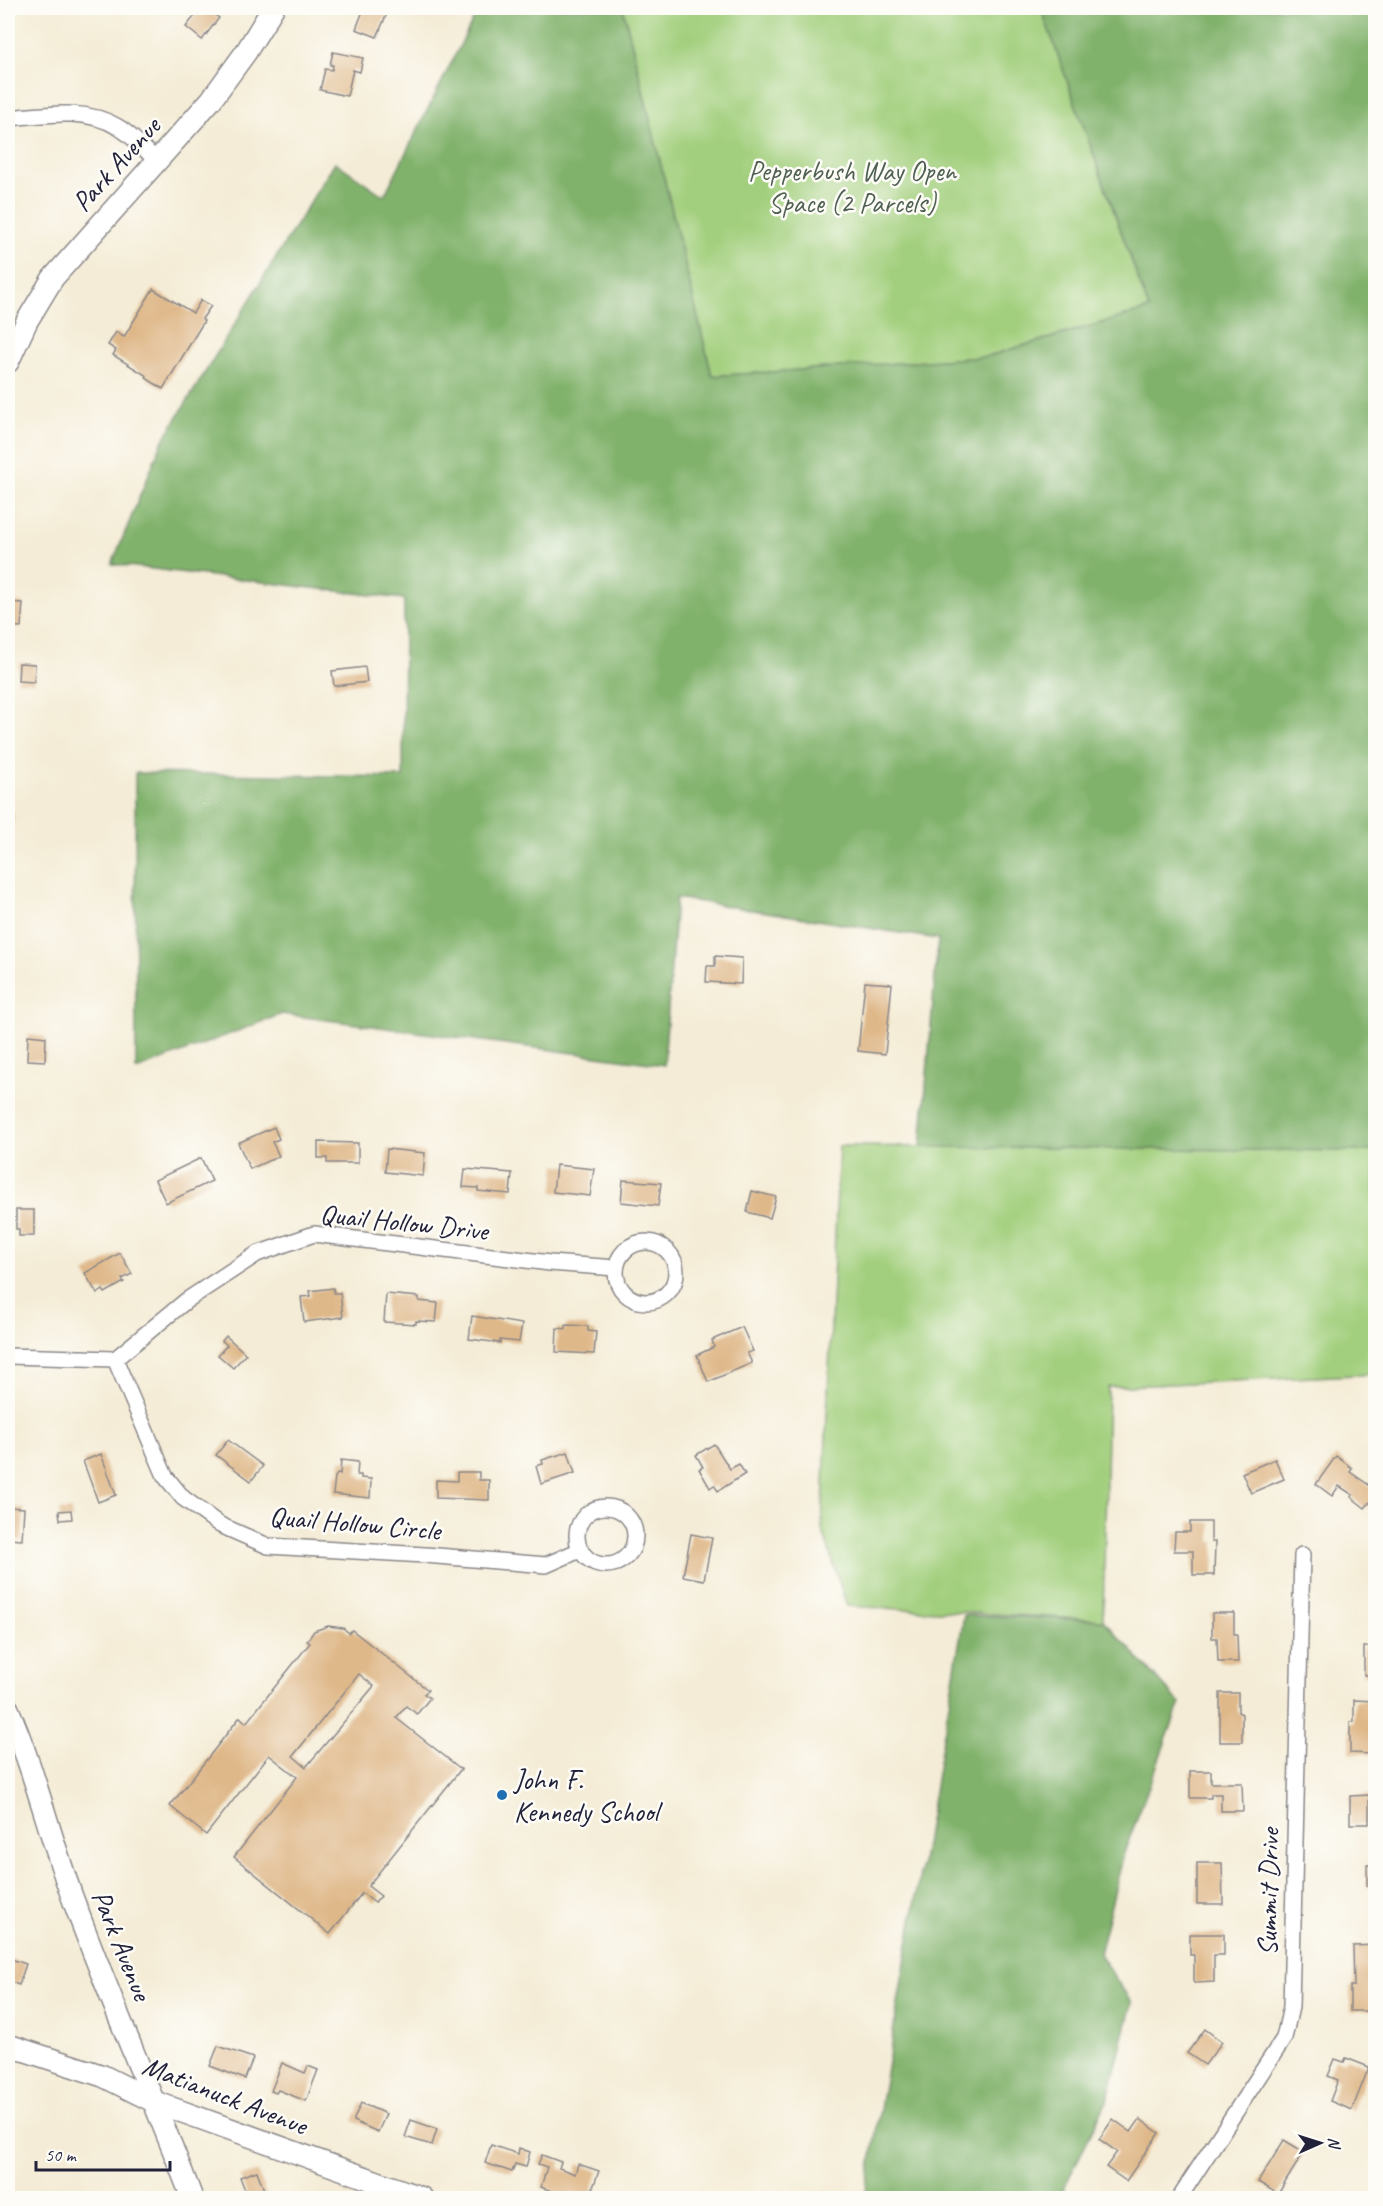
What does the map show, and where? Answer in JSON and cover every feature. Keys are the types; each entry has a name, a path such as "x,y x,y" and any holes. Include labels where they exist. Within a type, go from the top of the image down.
{"main road":[{"name":"Park Avenue","path":"8,362 27,321 53,278 211,100 246,52 273,8"},
{"name":"Park Avenue","path":"8,1709 20,1738 84,1929 192,2199"},
{"name":"Matianuck Avenue","path":"8,2045 103,2076 155,2102 422,2199"}],"street":[{"path":"8,118 58,114 102,119 120,127 157,161"},
{"name":"Quail Hollow Drive","path":"115,1359 187,1300 257,1254 314,1234 550,1263 616,1268"},
{"path":"8,1356 115,1359"},
{"name":"Quail Hollow Circle","path":"115,1359 165,1476 183,1498 220,1525 268,1546 546,1565 580,1550"},
{"name":"Summit Drive","path":"1179,2199 1284,2038 1291,2007 1302,1555"}],"green space":[{"path":"479,8 623,8 712,376 985,357 1149,309 1041,8 1375,8 1375,1151 921,1147 938,939 676,898 664,1065 282,1014 136,1070 135,773 403,777 404,599 112,564 162,442 335,162 384,196"},
{"name":"Pepperbush Way Open Space (2 Parcels)","path":"623,8 1041,8 1149,309 985,357 712,376"},
{"path":"839,1146 1375,1151 1375,1374 1108,1387 1103,1620 847,1606 822,1528"},
{"path":"964,1615 1103,1620 1180,1703 1124,1853 1099,1954 1132,2003 1107,2101 1059,2198 865,2197"}],"building":[{"path":"201,8 205,8 219,18 202,40 186,27"},
{"path":"367,8 386,8 385,10 388,11 377,37 356,29 363,11 365,12"},
{"path":"333,52 363,58 360,72 353,70 347,96 320,90 325,69 332,70 333,65 330,65"},
{"path":"153,289 193,313 201,300 211,306 163,389 113,355 116,350 108,345 116,332 124,337"},
{"path":"8,602 23,603 21,627 8,626"},
{"path":"19,663 35,664 34,682 18,681"},
{"path":"365,667 367,682 334,686 332,671"},
{"path":"8,812 14,813 9,852 8,852"},
{"path":"715,956 742,958 741,984 706,982 707,966 715,966"},
{"path":"865,982 892,984 885,1054 858,1051"},
{"path":"28,1035 46,1037 45,1061 27,1060"},
{"path":"274,1127 279,1139 272,1142 279,1156 250,1169 238,1143"},
{"path":"318,1142 358,1143 358,1163 327,1163 327,1158 318,1158"},
{"path":"387,1149 425,1153 423,1176 385,1172"},
{"path":"201,1158 212,1181 166,1203 155,1180"},
{"path":"556,1165 594,1169 590,1196 553,1192"},
{"path":"465,1169 512,1173 510,1194 463,1187"},
{"path":"623,1180 661,1183 658,1206 621,1202"},
{"path":"752,1191 776,1197 770,1218 747,1212"},
{"path":"16,1210 34,1210 34,1236 19,1236 19,1229 16,1229"},
{"path":"120,1253 132,1274 122,1279 124,1282 105,1293 103,1290 97,1294 85,1273"},
{"path":"333,1288 334,1293 340,1293 343,1317 304,1322 301,1297 311,1296 310,1291"},
{"path":"386,1294 419,1297 419,1301 438,1303 436,1322 416,1321 416,1324 384,1322"},
{"path":"472,1316 522,1324 519,1342 500,1340 500,1343 469,1339"},
{"path":"566,1325 588,1326 588,1331 596,1332 594,1354 556,1352 557,1328 566,1329"},
{"path":"742,1327 753,1351 747,1353 752,1363 708,1382 697,1355 714,1347 712,1340"},
{"path":"226,1336 246,1354 233,1368 218,1355 227,1345 222,1341"},
{"path":"228,1440 263,1466 251,1481 216,1455"},
{"path":"714,1444 730,1469 739,1464 745,1474 718,1491 714,1485 710,1488 699,1469 703,1467 696,1455"},
{"path":"568,1452 575,1473 541,1484 536,1466 543,1464 542,1460"},
{"path":"101,1454 116,1495 98,1502 83,1461"},
{"path":"1336,1456 1352,1468 1350,1472 1376,1490 1376,1506 1370,1502 1365,1508 1351,1497 1353,1495 1339,1486 1332,1496 1316,1484"},
{"path":"1275,1459 1284,1479 1251,1493 1242,1473"},
{"path":"341,1460 358,1462 357,1475 371,1479 370,1498 333,1494 335,1477 338,1473 340,1474"},
{"path":"457,1472 479,1472 479,1480 489,1480 489,1500 436,1498 436,1480 457,1481"},
{"path":"8,1507 24,1508 22,1540 8,1539"},
{"path":"71,1510 72,1519 60,1520 59,1511"},
{"path":"1190,1522 1211,1522 1211,1542 1215,1542 1214,1575 1193,1575 1193,1551 1174,1551 1175,1532 1190,1532"},
{"path":"691,1534 712,1538 704,1580 683,1576"},
{"path":"1212,1613 1234,1613 1238,1662 1218,1662 1217,1638 1212,1638"},
{"path":"328,1626 343,1628 349,1633 352,1630 428,1690 424,1694 430,1698 417,1714 406,1706 396,1718 461,1769 368,1886 381,1896 375,1903 362,1893 330,1934 234,1857 297,1777 269,1755 206,1835 170,1806 240,1717 246,1723 310,1643 307,1641 314,1631","holes":["359,1674 374,1686 306,1767 293,1756"]},
{"path":"1364,1647 1376,1647 1376,1675 1364,1675"},
{"path":"1220,1693 1238,1693 1238,1712 1242,1714 1242,1742 1220,1742"},
{"path":"1354,1700 1376,1701 1376,1723 1372,1723 1372,1754 1350,1753 1350,1722 1354,1722"},
{"path":"1190,1771 1211,1771 1211,1783 1242,1783 1243,1811 1221,1811 1221,1794 1211,1794 1211,1798 1190,1798"},
{"path":"1369,1795 1369,1824 1350,1824 1350,1796"},
{"path":"1197,1863 1222,1863 1223,1904 1197,1904"},
{"path":"1367,1865 1376,1865 1376,1886 1367,1886"},
{"path":"1190,1934 1224,1934 1224,1955 1214,1955 1214,1982 1194,1983 1194,1955 1190,1955"},
{"path":"1376,1945 1376,1988 1372,1988 1372,2011 1350,2011 1350,1986 1354,1986 1353,1946"},
{"path":"8,1958 26,1964 19,1985 8,1981"},
{"path":"1205,2029 1222,2042 1205,2065 1187,2053"},
{"path":"218,2046 253,2058 245,2079 210,2066"},
{"path":"1346,2058 1369,2067 1352,2110 1330,2101 1338,2080 1328,2076 1335,2059 1344,2062"},
{"path":"282,2063 305,2073 308,2066 318,2070 306,2101 278,2090 276,2093 271,2091"},
{"path":"361,2103 386,2114 378,2132 353,2121"},
{"path":"1113,2119 1131,2132 1140,2119 1159,2133 1126,2181 1106,2167 1117,2152 1099,2139"},
{"path":"411,2120 437,2129 432,2145 405,2137"},
{"path":"1284,2140 1304,2152 1278,2194 1258,2182"},
{"path":"491,2145 518,2154 519,2148 530,2152 526,2167 515,2164 512,2172 485,2163"},
{"path":"542,2155 561,2162 559,2168 575,2174 578,2164 599,2171 589,2198 571,2193 570,2198 541,2187 547,2167 538,2164"},
{"path":"257,2171 267,2198 248,2198 240,2177"}],"place":[{"name":"John F. Kennedy School","path":"502,1795"}]}
